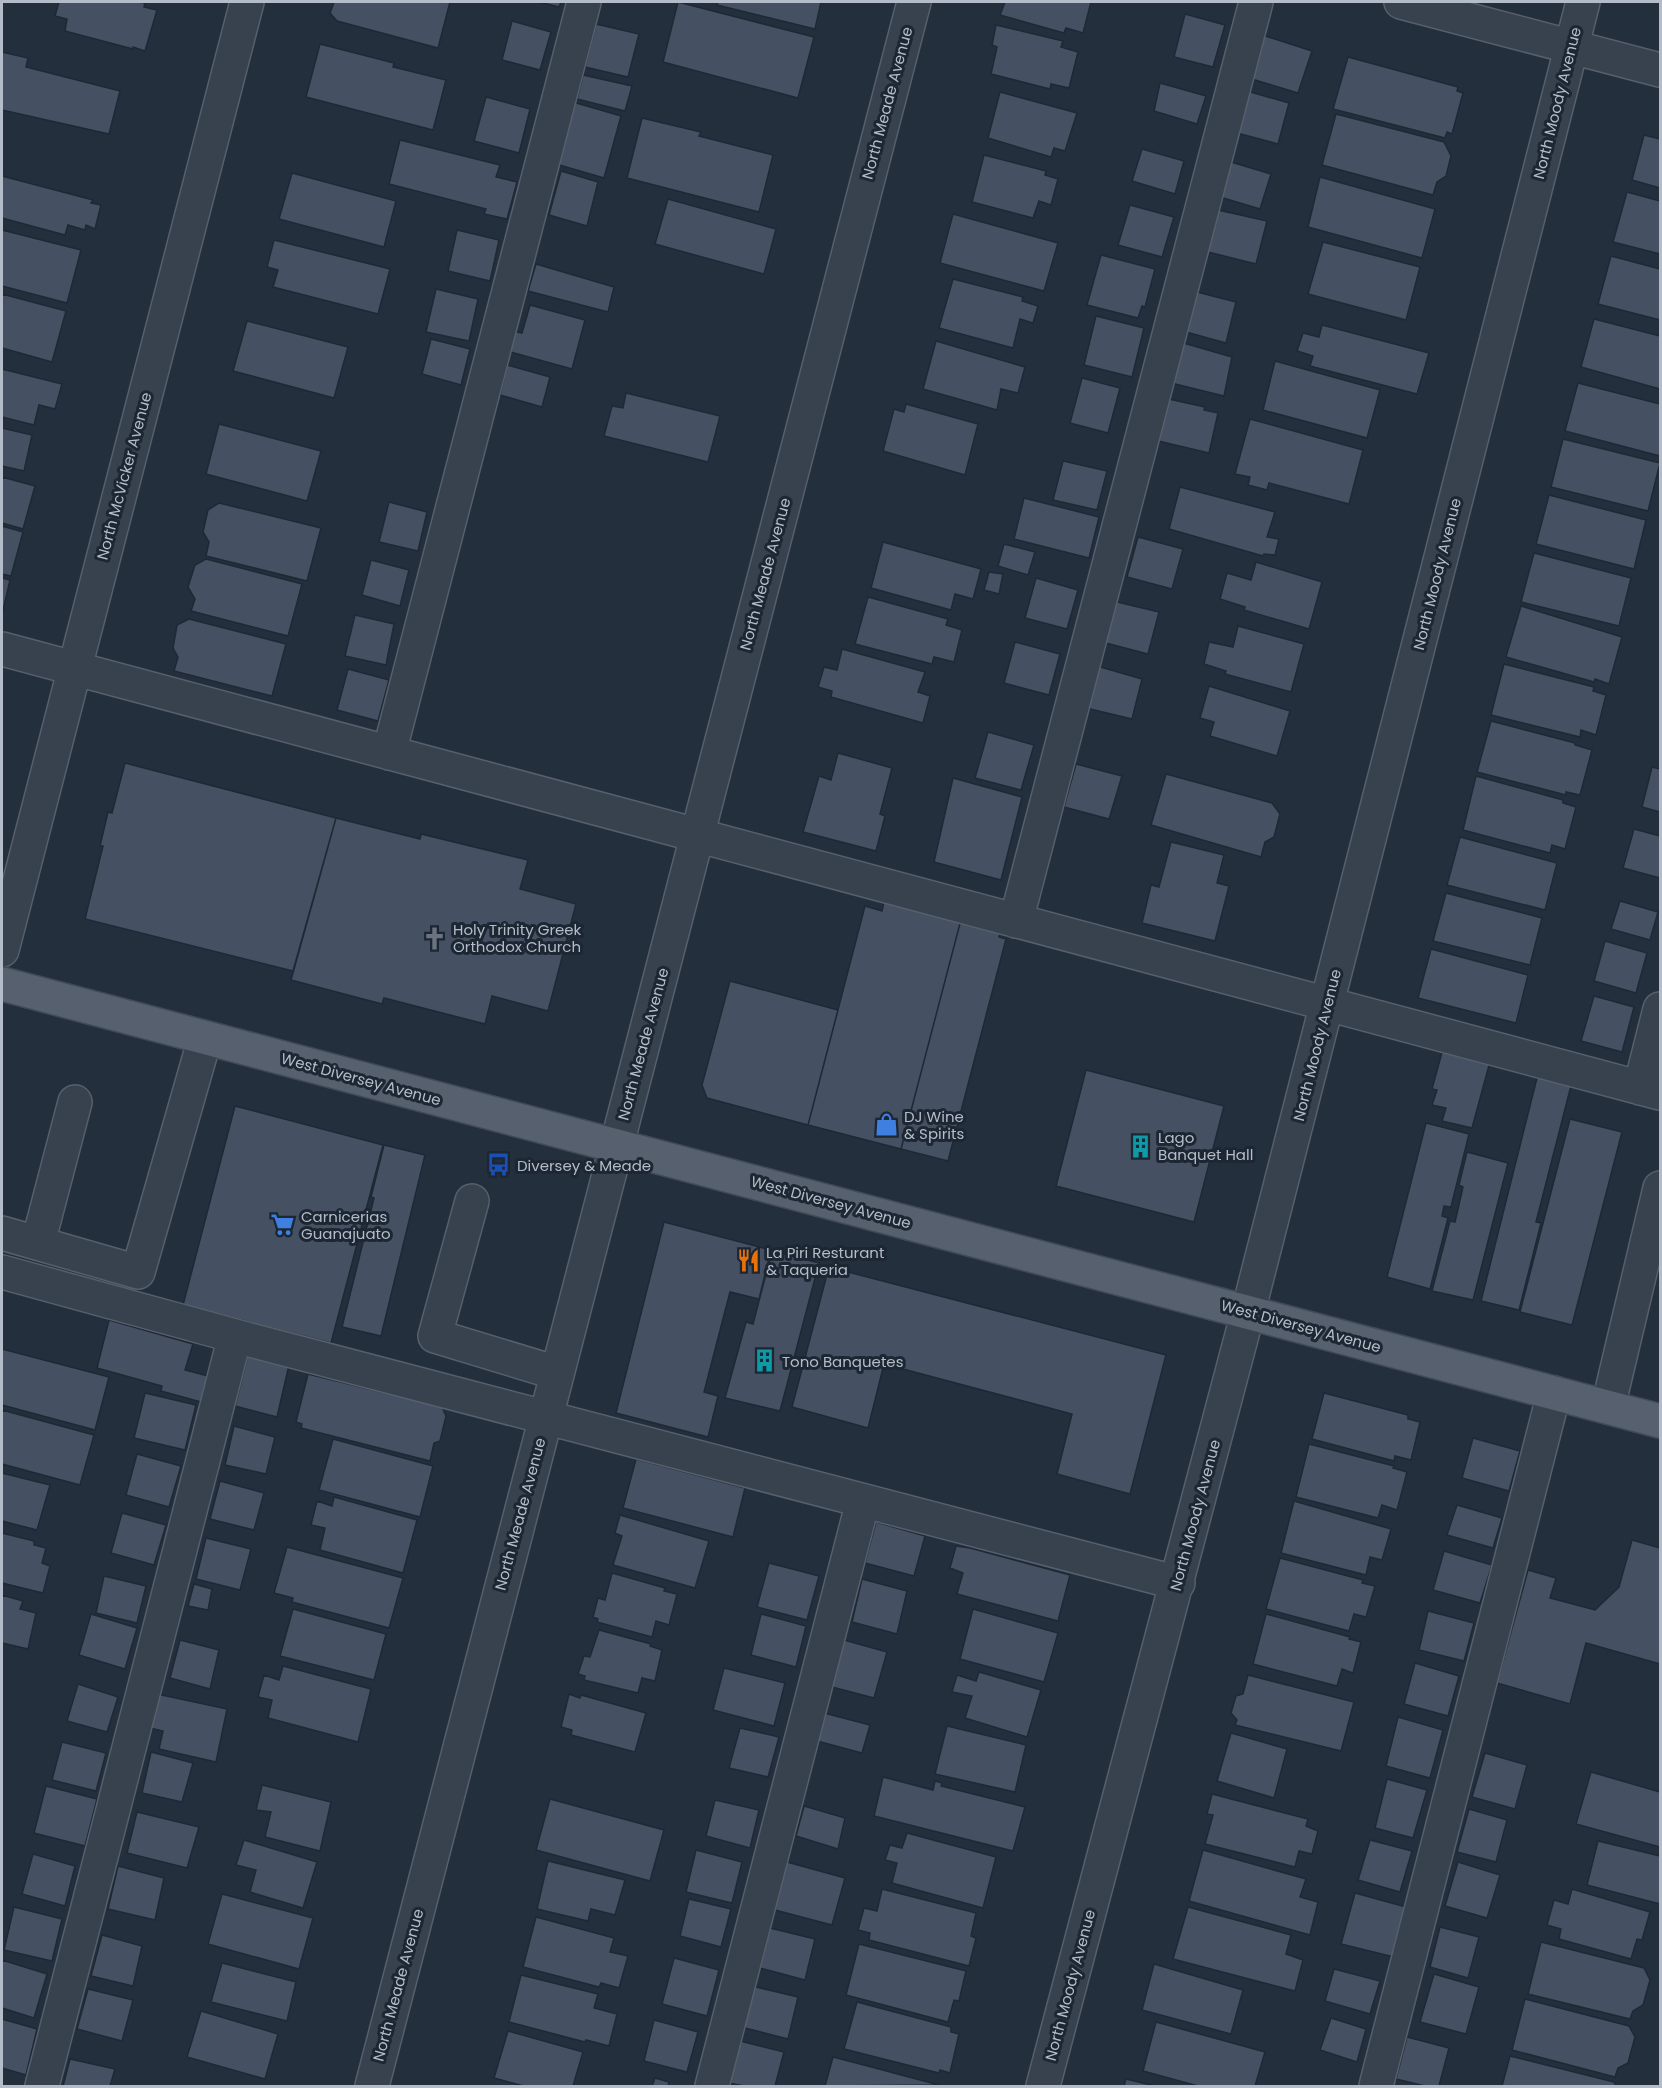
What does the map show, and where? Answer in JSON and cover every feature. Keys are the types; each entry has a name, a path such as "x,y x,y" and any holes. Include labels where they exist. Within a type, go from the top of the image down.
{"main road":[{"name":"West Diversey Avenue","path":"2,984 1660,1421"}],"street":[{"name":"North McVicker Avenue","path":"2,950 248,2"},
{"path":"389,753 584,2"},
{"name":"North Meade Avenue","path":"372,2086 914,2"},
{"path":"1016,921 1256,2"},
{"path":"1401,2 1660,70"},
{"name":"North Moody Avenue","path":"1043,2086 1178,1583 1583,2"},
{"path":"2,649 1650,1091 1660,1009"},
{"path":"2,1233 138,1272 205,1038"},
{"path":"38,1243 75,1102"},
{"path":"1608,1407 1651,1266 1660,1188"},
{"path":"472,1201 435,1336 557,1373"},
{"path":"2,1272 545,1418 1178,1583"},
{"path":"42,2086 235,1336"},
{"path":"1376,2086 1554,1393"},
{"path":"712,2086 863,1501"}],"building":[{"path":"59,2 145,3 144,7 157,10 145,51 65,31 67,19 55,16"},
{"path":"334,2 450,2 438,48 337,21 330,13"},
{"path":"539,2 561,2 559,7"},
{"path":"678,2 814,37 798,98 663,62"},
{"path":"718,2 821,2 815,29 717,5"},
{"path":"1005,2 1091,2 1083,33 1066,28 1064,33 1000,15"},
{"path":"1185,14 1225,25 1213,67 1174,57"},
{"path":"512,21 551,32 540,70 502,60"},
{"path":"596,24 639,34 628,77 585,67"},
{"path":"996,25 1063,41 1061,47 1078,52 1069,88 1051,84 1050,89 991,74 997,47 992,45"},
{"path":"1259,34 1312,51 1298,93 1245,77"},
{"path":"320,44 394,63 393,67 446,80 433,130 306,97"},
{"path":"2,52 28,58 26,67 120,91 109,134 2,110"},
{"path":"1348,57 1458,87 1457,91 1463,93 1452,134 1447,132 1445,138 1333,109"},
{"path":"583,75 632,86 625,111 577,99"},
{"path":"1160,83 1206,96 1197,124 1154,111"},
{"path":"1247,91 1289,103 1278,144 1237,133"},
{"path":"1000,92 1077,113 1065,151 1054,148 1051,157 988,138"},
{"path":"486,97 530,109 519,153 474,141"},
{"path":"573,102 621,116 604,178 556,164"},
{"path":"1336,114 1444,142 1451,156 1446,176 1437,182 1433,195 1322,165"},
{"path":"642,118 701,132 699,136 773,155 759,212 627,178"},
{"path":"1644,135 1660,139 1660,188 1632,180"},
{"path":"400,140 500,165 496,177 517,182 507,219 484,214 486,209 389,184"},
{"path":"1142,149 1184,161 1175,194 1132,181"},
{"path":"984,155 1046,171 1045,175 1058,179 1051,205 1039,201 1033,218 972,202"},
{"path":"1231,162 1271,174 1260,209 1220,197"},
{"path":"561,171 598,182 587,226 549,215"},
{"path":"292,173 396,201 384,247 279,219"},
{"path":"2,176 93,200 91,203 101,205 95,229 86,225 85,230 68,225 65,235 2,218"},
{"path":"1320,177 1435,209 1422,258 1308,227"},
{"path":"1627,192 1660,201 1660,254 1613,242"},
{"path":"668,199 776,229 764,274 655,244"},
{"path":"1130,205 1174,217 1162,257 1118,245"},
{"path":"1218,210 1267,221 1256,264 1208,252"},
{"path":"953,214 1058,243 1044,291 940,263"},
{"path":"2,230 81,250 67,303 2,286"},
{"path":"457,230 499,240 490,281 448,271"},
{"path":"274,240 390,269 378,314 273,287 278,270 267,267"},
{"path":"1323,242 1420,267 1406,320 1308,294"},
{"path":"1101,255 1155,269 1145,307 1142,306 1138,318 1087,305"},
{"path":"1611,256 1660,269 1660,320 1598,304"},
{"path":"536,264 614,287 608,312 528,291"},
{"path":"953,279 1023,297 1022,301 1038,306 1033,323 1020,319 1013,348 939,328"},
{"path":"436,289 478,299 469,341 426,332"},
{"path":"1197,292 1236,302 1226,343 1186,332"},
{"path":"2,294 66,311 52,362 2,348"},
{"path":"530,305 585,320 572,369 507,351 513,331 522,333"},
{"path":"1096,316 1144,328 1132,377 1084,365"},
{"path":"1594,319 1660,336 1660,389 1581,367"},
{"path":"247,321 348,347 334,398 233,371"},
{"path":"1322,325 1429,353 1417,394 1310,366 1313,356 1297,351 1303,333 1319,337"},
{"path":"431,339 470,349 461,385 422,374"},
{"path":"936,341 1025,367 1018,393 1001,389 997,410 923,389"},
{"path":"1180,342 1232,357 1224,396 1171,383"},
{"path":"1275,361 1380,390 1367,438 1263,410"},
{"path":"507,365 550,377 542,407 500,395"},
{"path":"2,369 62,384 55,409 39,405 34,425 2,417"},
{"path":"1082,378 1120,388 1108,433 1070,423"},
{"path":"1578,383 1660,404 1660,456 1565,431"},
{"path":"626,393 720,416 708,462 604,436 612,406 623,408"},
{"path":"1164,398 1205,407 1204,410 1218,413 1209,453 1154,440"},
{"path":"906,404 978,424 965,475 883,451 894,409 904,412"},
{"path":"1250,419 1363,450 1349,504 1269,483 1267,490 1248,485 1250,477 1235,474"},
{"path":"219,424 321,451 307,501 206,474"},
{"path":"2,428 32,435 24,471 2,466"},
{"path":"1563,439 1660,463 1648,511 1551,487"},
{"path":"1063,461 1107,471 1097,510 1053,500"},
{"path":"2,477 35,486 23,529 2,523"},
{"path":"1180,487 1275,512 1267,537 1279,539 1275,555 1264,554 1263,556 1169,529"},
{"path":"1549,495 1646,520 1634,569 1536,544"},
{"path":"1024,498 1099,517 1089,558 1014,539"},
{"path":"389,502 427,512 418,551 379,542"},
{"path":"219,503 321,528 307,581 206,556 209,542 203,532 208,510"},
{"path":"2,526 23,532 11,576 2,574"},
{"path":"1138,537 1183,549 1172,589 1127,577"},
{"path":"883,542 981,569 973,599 955,594 951,610 871,588"},
{"path":"1004,544 1035,552 1028,575 998,566"},
{"path":"1534,553 1631,578 1619,626 1521,602"},
{"path":"206,559 302,584 288,636 191,611 195,599 188,587 195,565"},
{"path":"371,560 409,570 400,606 362,595"},
{"path":"1256,562 1322,582 1309,629 1244,610 1245,607 1220,599 1227,573 1251,580"},
{"path":"989,572 1003,574 999,594 984,590"},
{"path":"2,578 10,580 2,615"},
{"path":"1036,578 1078,590 1067,629 1025,618"},
{"path":"868,597 948,619 946,625 962,630 954,662 934,657 932,664 855,644"},
{"path":"1113,601 1159,612 1148,654 1102,642"},
{"path":"1521,606 1622,637 1609,684 1595,679 1594,682 1506,657"},
{"path":"355,615 394,624 386,665 345,656"},
{"path":"189,619 286,644 272,696 174,671 178,657 173,648 177,625"},
{"path":"1238,626 1304,644 1291,692 1225,674 1226,671 1204,664 1209,642 1233,647"},
{"path":"1015,642 1060,654 1049,695 1004,683"},
{"path":"842,649 925,672 918,692 930,696 923,723 831,697 832,691 818,687 824,667 837,670"},
{"path":"1504,664 1594,687 1593,691 1606,695 1596,735 1581,730 1580,737 1491,715"},
{"path":"1097,666 1142,679 1132,719 1086,708"},
{"path":"348,669 389,680 378,721 337,710"},
{"path":"1209,686 1290,711 1277,756 1210,736 1214,722 1200,718"},
{"path":"1491,721 1575,743 1575,745 1592,750 1580,795 1566,792 1566,795 1477,772"},
{"path":"988,732 1034,745 1021,790 975,778"},
{"path":"838,753 892,768 880,814 885,816 876,851 803,832 819,776 831,780"},
{"path":"125,763 336,818 293,971 85,919 103,846 100,846 108,812 112,813"},
{"path":"1076,764 1122,776 1109,819 1064,807"},
{"path":"1652,767 1660,769 1660,812 1642,807"},
{"path":"1166,774 1272,803 1280,814 1274,837 1265,842 1261,857 1151,825"},
{"path":"1476,776 1563,800 1563,803 1576,807 1565,849 1552,845 1550,853 1463,830"},
{"path":"953,778 1022,797 1001,880 934,862"},
{"name":"Holy Trinity Greek Orthodox Church","path":"336,818 420,839 421,834 528,860 520,889 576,904 548,1011 492,996 485,1024 384,998 382,1004 291,980"},
{"path":"1634,829 1660,836 1660,878 1623,868"},
{"path":"1460,837 1557,863 1545,910 1447,885"},
{"path":"1171,842 1224,855 1217,883 1229,886 1215,941 1142,923 1151,885 1159,887"},
{"path":"886,892 963,912 901,1149 808,1125 865,906 882,911"},
{"path":"1446,893 1542,918 1530,965 1433,941"},
{"path":"1620,901 1658,912 1650,940 1611,929"},
{"path":"963,912 1003,922 999,937 1006,939 948,1161 901,1149"},
{"path":"1605,941 1647,953 1636,993 1594,981"},
{"path":"1431,949 1528,975 1516,1023 1418,998"},
{"path":"730,981 838,1010 808,1125 707,1098 702,1085"},
{"path":"1594,996 1634,1007 1622,1052 1581,1041"},
{"path":"1444,1045 1491,1058 1472,1128 1442,1121 1446,1108 1432,1105 1437,1090 1432,1089"},
{"name":"Lago Banquet Hall","path":"1086,1070 1224,1106 1194,1222 1056,1186"},
{"path":"1539,1070 1573,1078 1536,1222 1541,1223 1519,1310 1481,1301"},
{"name":"Carnicerias Guanajuato","path":"235,1106 383,1145 331,1343 183,1305"},
{"path":"1570,1119 1622,1132 1572,1325 1520,1312"},
{"path":"1426,1123 1469,1134 1451,1207 1444,1206 1442,1216 1448,1218 1430,1289 1387,1277"},
{"path":"384,1145 425,1155 381,1336 342,1327 374,1198 371,1197"},
{"path":"1467,1152 1508,1163 1473,1300 1432,1291 1450,1221 1455,1222 1463,1187 1459,1185"},
{"path":"664,1222 771,1250 759,1299 730,1292 704,1392 718,1396 708,1437 616,1413"},
{"name":"Tono Banquetes","path":"772,1251 819,1263 780,1411 725,1398 746,1322 753,1324"},
{"path":"829,1267 1166,1355 1130,1494 1057,1474 1072,1414 884,1364 868,1428 792,1407"},
{"path":"109,1320 193,1344 185,1370 208,1376 201,1402 161,1391 162,1386 97,1368"},
{"path":"2,1349 109,1377 95,1430 2,1405"},
{"path":"248,1355 289,1365 277,1417 235,1406"},
{"path":"308,1374 442,1407 446,1416 440,1441 434,1443 430,1461 301,1428 302,1424 296,1422"},
{"path":"145,1393 196,1405 185,1450 134,1438"},
{"path":"1324,1393 1408,1415 1408,1419 1420,1422 1411,1460 1395,1456 1394,1461 1312,1439"},
{"path":"2,1410 94,1435 80,1485 2,1464"},
{"path":"234,1426 275,1437 266,1474 225,1465"},
{"path":"1473,1438 1520,1451 1509,1491 1462,1478"},
{"path":"333,1439 433,1466 420,1517 319,1490"},
{"path":"1309,1444 1394,1466 1393,1468 1407,1472 1397,1510 1382,1505 1378,1518 1296,1497"},
{"path":"137,1454 181,1466 169,1507 126,1495"},
{"path":"636,1459 745,1488 733,1537 623,1508"},
{"path":"2,1473 50,1485 37,1530 2,1521"},
{"path":"220,1481 264,1493 254,1530 210,1519"},
{"path":"334,1497 417,1520 403,1573 320,1550 325,1528 311,1525 317,1501 332,1506"},
{"path":"1294,1501 1391,1529 1382,1560 1370,1557 1366,1575 1281,1553"},
{"path":"1457,1505 1502,1518 1493,1548 1447,1535"},
{"path":"122,1513 166,1525 154,1565 111,1553"},
{"path":"620,1515 709,1541 695,1588 613,1565 622,1536 615,1533"},
{"path":"876,1522 925,1536 914,1576 865,1563"},
{"path":"2,1533 34,1541 34,1545 46,1548 42,1563 50,1566 43,1593 2,1583"},
{"path":"206,1538 251,1549 240,1590 196,1579"},
{"path":"1632,1540 1660,1548 1660,1664 1586,1643 1570,1704 1497,1683 1528,1570 1556,1578 1550,1598 1595,1610 1619,1587"},
{"path":"956,1546 1070,1575 1058,1621 957,1594 963,1573 950,1568"},
{"path":"287,1547 403,1578 389,1628 292,1602 293,1598 274,1593"},
{"path":"1444,1551 1492,1565 1480,1603 1433,1590"},
{"path":"1280,1558 1363,1580 1362,1583 1375,1586 1366,1617 1354,1614 1349,1631 1266,1609"},
{"path":"769,1563 819,1576 807,1620 757,1607"},
{"path":"612,1573 665,1588 664,1591 677,1594 669,1625 656,1621 652,1637 597,1622 598,1619 593,1617 598,1598 605,1600"},
{"path":"104,1576 146,1586 137,1623 96,1613"},
{"path":"862,1579 907,1591 897,1634 852,1622"},
{"path":"194,1584 212,1589 208,1610 188,1606"},
{"path":"2,1595 23,1601 20,1609 36,1613 28,1649 2,1643"},
{"path":"293,1609 386,1634 374,1680 280,1656"},
{"path":"973,1609 1058,1633 1044,1682 960,1659"},
{"path":"1428,1611 1474,1623 1464,1661 1419,1650"},
{"path":"91,1614 137,1628 125,1669 79,1655"},
{"path":"761,1614 806,1626 796,1667 751,1655"},
{"path":"1266,1614 1361,1642 1353,1673 1342,1669 1337,1686 1253,1664"},
{"path":"599,1630 651,1644 650,1646 662,1650 655,1681 642,1678 638,1693 584,1680 585,1676 578,1674 584,1656 590,1657"},
{"path":"180,1640 219,1650 210,1689 170,1678"},
{"path":"844,1640 887,1652 874,1698 832,1687"},
{"path":"1415,1663 1459,1676 1448,1716 1404,1704"},
{"path":"283,1666 371,1689 358,1742 268,1718 272,1700 258,1697 264,1675 279,1680"},
{"path":"724,1668 785,1683 774,1726 713,1710"},
{"path":"979,1672 1041,1690 1027,1737 965,1718 972,1696 952,1692 957,1675 976,1681"},
{"path":"1248,1675 1354,1702 1341,1751 1235,1725 1237,1720 1231,1713 1236,1696 1243,1694"},
{"path":"78,1684 118,1697 107,1732 67,1721"},
{"path":"157,1694 227,1709 216,1762 159,1749 163,1731 150,1728"},
{"path":"569,1694 580,1698 581,1695 646,1713 635,1752 571,1735 572,1730 561,1727"},
{"path":"824,1713 870,1725 862,1753 817,1741"},
{"path":"1398,1717 1443,1730 1430,1778 1386,1766"},
{"path":"947,1726 1026,1745 1015,1792 935,1774"},
{"path":"740,1728 779,1737 768,1777 729,1768"},
{"path":"1231,1733 1287,1749 1274,1798 1217,1781"},
{"path":"62,1742 106,1753 96,1791 52,1780"},
{"path":"151,1752 193,1763 182,1802 142,1793"},
{"path":"1485,1753 1527,1765 1515,1809 1472,1797"},
{"path":"1591,1772 1660,1792 1660,1847 1576,1824"},
{"path":"883,1777 933,1790 935,1781 942,1783 941,1786 1025,1807 1013,1851 874,1816"},
{"path":"1387,1779 1427,1790 1413,1838 1375,1828"},
{"path":"262,1785 331,1802 320,1851 265,1837 271,1812 256,1810"},
{"path":"46,1786 97,1799 85,1846 34,1833"},
{"path":"1212,1794 1308,1819 1306,1826 1318,1831 1312,1854 1299,1851 1295,1867 1205,1844 1213,1815 1207,1814"},
{"path":"550,1799 664,1830 650,1881 536,1850"},
{"path":"715,1800 759,1810 750,1848 706,1836"},
{"path":"804,1806 845,1818 838,1849 796,1836"},
{"path":"1469,1809 1507,1820 1496,1862 1457,1852"},
{"path":"137,1812 199,1827 187,1868 127,1853"},
{"path":"907,1833 996,1857 983,1908 892,1883 897,1863 885,1860 890,1845 902,1848"},
{"path":"244,1840 317,1862 303,1908 250,1892 256,1870 236,1865"},
{"path":"1370,1840 1412,1851 1400,1892 1358,1880"},
{"path":"1598,1841 1660,1856 1660,1904 1587,1885"},
{"path":"696,1850 742,1862 732,1903 686,1892"},
{"path":"1203,1850 1306,1879 1300,1897 1318,1902 1310,1935 1189,1901"},
{"path":"33,1854 75,1866 65,1906 22,1894"},
{"path":"548,1861 625,1880 615,1915 591,1909 588,1921 537,1909"},
{"path":"787,1862 845,1878 832,1925 775,1910"},
{"path":"1458,1862 1500,1875 1487,1918 1445,1906"},
{"path":"118,1866 164,1878 155,1920 108,1909"},
{"path":"882,1889 976,1913 971,1936 976,1938 969,1966 869,1940 870,1933 858,1930 864,1908 877,1911"},
{"path":"1572,1889 1650,1912 1642,1940 1637,1939 1631,1959 1559,1939 1561,1929 1547,1925 1554,1900 1568,1904"},
{"path":"1355,1893 1406,1907 1394,1957 1341,1944"},
{"path":"222,1894 313,1918 299,1969 208,1944"},
{"path":"689,1899 731,1909 721,1947 680,1936"},
{"path":"14,1907 62,1919 52,1961 4,1950"},
{"path":"1188,1907 1291,1935 1286,1954 1303,1960 1295,1991 1173,1959"},
{"path":"536,1917 614,1938 610,1952 628,1956 619,1988 601,1983 599,1987 523,1967"},
{"path":"1440,1927 1479,1937 1468,1978 1430,1967"},
{"path":"770,1928 815,1939 805,1980 760,1968"},
{"path":"102,1935 142,1946 133,1986 91,1976"},
{"path":"1541,1942 1644,1968 1650,1980 1643,2005 1633,2011 1630,2019 1528,1994"},
{"path":"859,1944 966,1971 959,2001 954,2000 948,2022 846,1995"},
{"path":"674,1958 719,1970 707,2016 662,2004"},
{"path":"2,1960 47,1974 34,2018 2,2008"},
{"path":"222,1963 296,1982 287,2021 211,2002"},
{"path":"1154,1964 1243,1990 1231,2034 1142,2010"},
{"path":"1334,1969 1380,1981 1370,2014 1325,2001"},
{"path":"1434,1974 1479,1987 1466,2034 1420,2022"},
{"path":"521,1975 598,1994 594,2008 617,2014 609,2046 509,2022"},
{"path":"752,1986 798,1997 788,2039 741,2027"},
{"path":"88,1989 133,2000 122,2041 77,2029"},
{"path":"1525,1999 1629,2026 1635,2037 1628,2063 1618,2068 1615,2077 1512,2050"},
{"path":"857,2002 951,2027 951,2032 959,2034 950,2073 940,2070 939,2073 844,2049"},
{"path":"201,2011 278,2034 265,2079 187,2057"},
{"path":"1331,2018 1366,2029 1357,2062 1320,2050"},
{"path":"2,2019 37,2029 26,2075 2,2068"},
{"path":"654,2020 698,2032 687,2072 644,2061"},
{"path":"1156,2022 1265,2052 1255,2086 1198,2086 1143,2071"},
{"path":"508,2031 583,2052 573,2086 524,2086 494,2078"},
{"path":"1407,2037 1449,2048 1439,2086 1425,2086 1396,2079"},
{"path":"740,2041 784,2052 775,2086 744,2086 729,2083"},
{"path":"1510,2056 1614,2082 1616,2086 1502,2086"},
{"path":"833,2057 860,2064 939,2085 825,2086"},
{"path":"70,2059 115,2069 110,2086 63,2086"},
{"path":"655,2078 669,2082 668,2086 652,2086"},
{"path":"1126,2079 1155,2086 1124,2086"}],"place":[{"name":"Holy Trinity Greek Orthodox Church","path":"435,938"},
{"name":"DJ Wine & Spirits","path":"886,1125"},
{"name":"Lago Banquet Hall","path":"1140,1146"},
{"name":"Diversey & Meade","path":"499,1165"},
{"name":"Carnicerias Guanajuato","path":"283,1225"},
{"name":"La Piri Resturant & Taqueria","path":"748,1261"},
{"name":"Tono Banquetes","path":"764,1361"}]}
